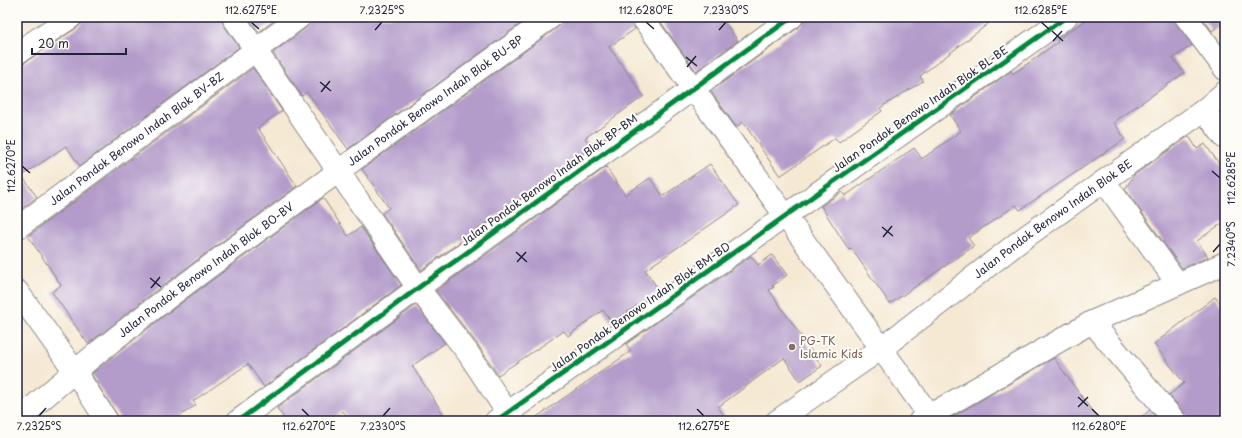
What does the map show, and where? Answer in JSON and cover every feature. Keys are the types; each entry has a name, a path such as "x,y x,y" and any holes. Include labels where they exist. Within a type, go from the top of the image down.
{"street":[{"path":"17,53 71,17"},
{"path":"233,17 418,288 468,353 505,418"},
{"name":"Jalan Pondok Benowo Indah Blok BV-BZ","path":"17,228 300,17"},
{"name":"Jalan Pondok Benowo Indah Blok BU-BP","path":"338,170 551,17"},
{"path":"642,17 785,217 882,348 927,419 1092,322 1225,263"},
{"name":"Jalan Pondok Benowo Indah Blok BP-BM","path":"238,421 692,88 792,17"},
{"name":"Jalan Pondok Benowo Indah Blok BL-BE","path":"785,217 1066,17"},
{"path":"1186,17 1225,69"},
{"name":"Jalan Pondok Benowo Indah Blok BE","path":"777,421 882,348 1024,238 1204,110 1225,92"},
{"path":"1204,110 1225,138"},
{"name":"Jalan Pondok Benowo Indah Blok BO-BV","path":"18,421 74,370 134,322 338,170"},
{"path":"1104,181 1178,284"},
{"name":"Jalan Pondok Benowo Indah Blok BM-BD","path":"505,418 785,217"},
{"path":"19,298 74,370 107,421"},
{"path":"1092,322 1175,421"}],"building":[{"path":"83,17 221,17 223,24 239,47 80,166 66,146 22,176 37,197 17,212 17,65 24,63 78,27 82,23"},
{"path":"248,17 279,17 259,32"},
{"path":"312,17 530,17 348,149 307,92 302,96 273,53 307,27"},
{"path":"563,17 630,17 635,29 609,47 644,96 585,138 592,147 421,270 382,213 389,208 362,169 558,27 562,22"},
{"path":"657,17 721,17 738,41 696,71"},
{"path":"804,17 997,17 920,76 923,81 880,108 882,111 839,142 835,138 780,176 743,122 736,127 711,91 799,27 803,22"},
{"path":"1090,17 1174,17 1176,24 1192,45 1173,58 1184,73 1114,122 1125,139 1020,210 1016,205 968,238 974,246 890,304 851,248 849,250 821,206 842,192 845,196 914,148 922,159 961,131 950,115 1011,71 1013,74"},
{"path":"1202,17 1225,17 1225,22 1212,31"},
{"path":"253,68 282,111 258,128 297,186 154,292 88,344 52,292 61,285 28,236"},
{"path":"1189,136 1197,149 1205,144 1225,172 1225,221 1197,241 1208,257 1182,268 1125,189 1134,175"},
{"path":"710,164 739,205 645,270 659,290 612,323 603,310 568,336 564,331 498,375 478,345 436,291 606,167 625,195 650,178 663,196"},
{"path":"323,198 348,236 361,227 401,285 264,387 248,364 193,401 196,405 172,421 121,421 91,374 169,312"},
{"path":"772,255 787,275 769,290 822,366 800,381 784,358 718,407 728,421 531,421 631,351 626,344 751,256 758,265"},
{"path":"1215,297 1225,310 1225,421 1187,421 1185,413 1169,395 1184,383 1154,344"},
{"path":"416,305 445,343 412,366 448,421 350,421 343,411 329,421 286,421 277,408"},
{"path":"1054,358 1099,421 945,421"},
{"path":"1150,410 1159,421 1136,421"}],"cycle path":[{"path":"238,421 418,288 792,17"},
{"path":"496,421 1066,17"}],"place":[{"name":"PG-TK Islamic Kids","path":"792,347"}]}
